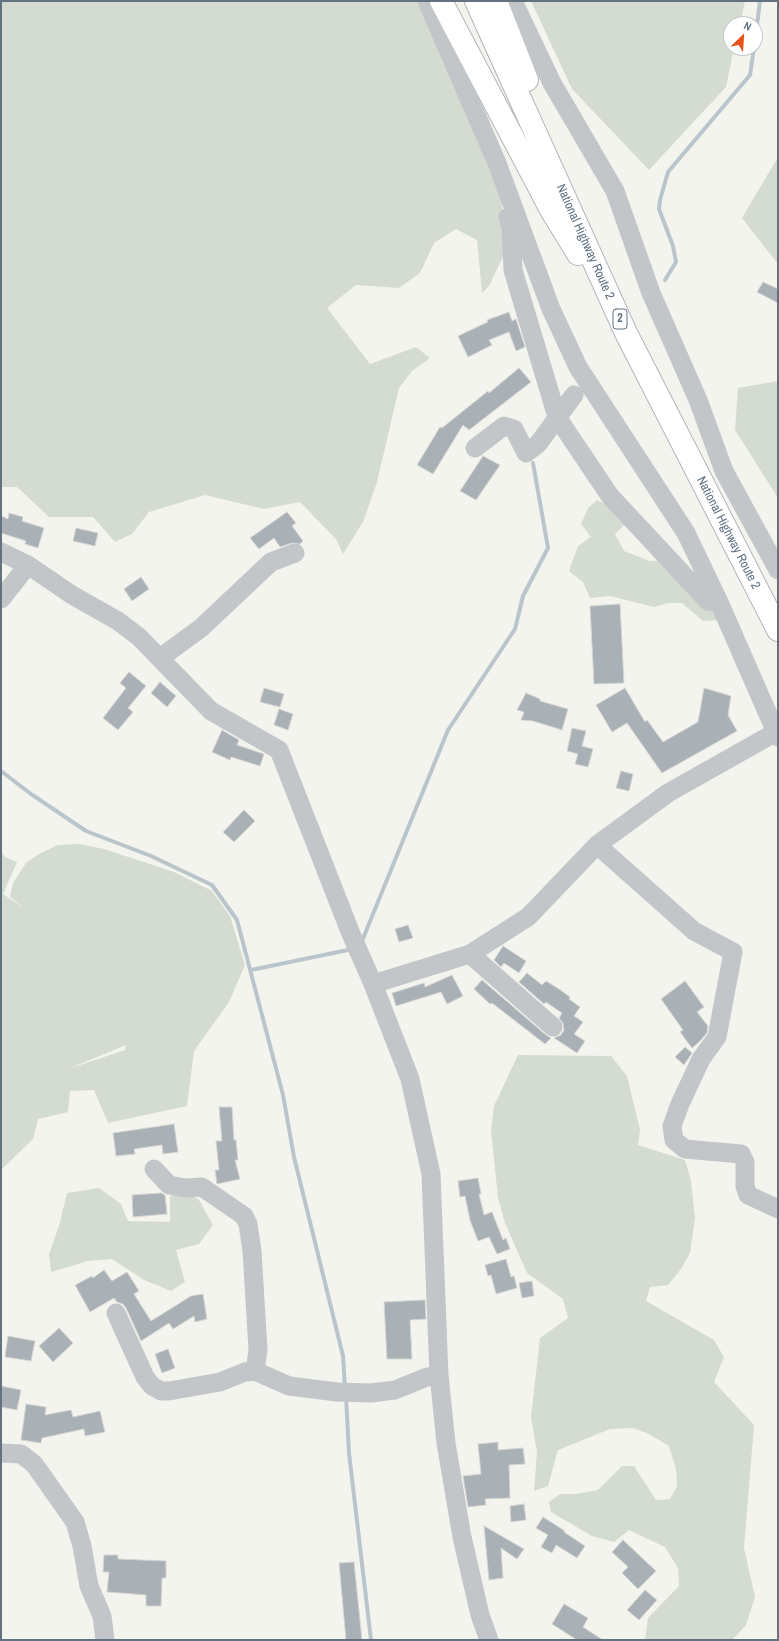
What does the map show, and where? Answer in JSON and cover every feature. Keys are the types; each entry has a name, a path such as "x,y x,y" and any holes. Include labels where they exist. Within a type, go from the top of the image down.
{"highway":[{"path":"441,1 551,210 626,333"},
{"name":"National Highway Route 2","path":"476,1 626,333 778,630"},
{"path":"496,1 595,262"}],"street":[{"path":"373,984 470,954 528,917 597,845 668,793 777,734 719,602 686,533 578,367 551,309 497,163 426,1"},
{"path":"513,1 552,83 615,191 651,293 698,400 724,471 778,570"},
{"path":"508,193 504,200 511,228 513,270 557,417 610,496 708,601 719,602"},
{"path":"475,448 504,426 514,429 526,453 538,444 574,395"},
{"path":"1,552 28,565 72,595 118,621 139,637 211,711 279,750 410,1079 431,1174 439,1375 446,1443 462,1537 480,1615 489,1640"},
{"path":"160,658 201,628 271,562 295,553"},
{"path":"1,599 28,565"},
{"path":"597,845 694,931 733,952 717,1037 701,1058 680,1104 672,1126 674,1140 685,1149 741,1154 745,1162 745,1186 748,1195 778,1209"},
{"path":"470,954 553,1027"},
{"path":"154,1169 168,1185 185,1188 202,1187 244,1216 248,1224 252,1252 258,1350 255,1370"},
{"path":"116,1313 145,1377 152,1386 161,1391 170,1392 220,1382 245,1372 255,1370 289,1386 337,1392 371,1393 395,1390 427,1377 439,1375"},
{"path":"1,1453 21,1454 34,1464 75,1522 82,1546 89,1586 102,1616 105,1640"}],"shaded area":[{"path":"1,1 417,1 499,178 507,248 489,286 482,293 477,240 456,229 434,243 420,273 399,288 356,285 327,308 370,364 416,347 430,358 412,371 399,388 377,482 363,522 343,554 336,539 300,502 264,509 205,495 149,512 132,534 115,542 93,517 49,517 17,487 1,487"},
{"path":"531,1 745,1 742,16 723,16 723,56 732,56 726,87 649,170 572,89"},
{"path":"778,157 778,264 742,218"},
{"path":"778,381 778,498 735,430 738,388"},
{"path":"597,500 621,512 624,525 615,534 624,551 650,561 666,561 722,620 703,621 682,603 668,603 654,607 610,596 590,598 583,582 569,571 578,546 591,537 581,524 588,508"},
{"path":"80,844 104,849 174,872 212,891 230,916 245,965 229,1002 194,1051 187,1106 108,1123 94,1090 70,1091 68,1112 38,1119 33,1139 1,1170 1,852 5,857 17,862 3,894 24,908 10,897 13,883 26,863 39,854 58,845","holes":["126,1045 125,1050 68,1069"]},
{"path":"518,1055 611,1056 627,1076 640,1130 638,1145 685,1160 691,1181 695,1218 690,1253 681,1269 668,1285 650,1287 646,1301 714,1340 724,1357 714,1382 754,1425 744,1548 755,1597 746,1625 732,1640 645,1640 648,1618 679,1586 678,1568 665,1547 629,1530 614,1542 592,1536 551,1512 549,1502 560,1494 575,1494 598,1490 622,1466 634,1466 656,1500 670,1499 677,1486 676,1469 669,1446 649,1434 633,1428 610,1429 558,1450 548,1486 534,1491 537,1452 531,1417 540,1338 568,1318 563,1299 527,1273 505,1223 498,1198 491,1130 494,1106"},
{"path":"179,1187 199,1200 213,1225 199,1244 176,1250 185,1282 171,1291 144,1280 112,1259 88,1261 51,1272 49,1254 59,1226 67,1193 99,1188 121,1204 128,1221 170,1222 170,1197"}],"building":[{"path":"763,282 778,289 778,303 757,292"},
{"path":"509,312 512,321 516,319 525,347 516,351 509,332 489,340 492,345 468,357 458,336 488,322 487,320"},
{"path":"519,368 531,382 469,430 463,425 433,474 417,465 440,427 442,428 488,391 489,393"},
{"path":"483,456 500,465 476,500 460,491"},
{"path":"287,512 296,523 292,526 303,541 300,544 292,543 280,547 274,538 259,549 250,538"},
{"path":"9,513 23,517 22,521 44,528 38,548 25,544 26,541 1,533 1,516 8,519"},
{"path":"76,528 98,533 95,546 73,541"},
{"path":"141,577 149,589 132,601 124,589"},
{"path":"620,604 624,683 594,684 590,606"},
{"path":"129,672 146,686 128,708 133,712 118,730 103,718 126,688 120,683"},
{"path":"160,682 176,696 167,707 151,693"},
{"path":"264,688 284,694 280,707 260,702"},
{"path":"625,688 645,722 647,720 663,742 698,722 704,688 731,696 728,715 737,731 662,773 627,723 612,732 596,705"},
{"path":"526,693 540,699 540,701 568,709 562,730 533,721 521,720 524,712 517,710"},
{"path":"279,709 293,714 288,730 274,725"},
{"path":"572,728 586,731 582,746 593,749 588,767 575,764 578,754 567,751"},
{"path":"222,730 239,740 237,745 264,754 260,766 231,757 230,760 212,752"},
{"path":"621,771 633,774 629,791 616,788"},
{"path":"244,810 255,821 234,842 223,832"},
{"path":"408,925 413,938 399,942 395,929"},
{"path":"503,946 526,961 519,973 504,963 501,967 494,960"},
{"path":"527,973 542,985 546,981 559,989 580,1007 574,1016 583,1022 574,1034 585,1041 577,1053 554,1038 561,1035 564,1030 563,1023 559,1018 562,1013 546,1002 544,1004 519,982"},
{"path":"452,975 463,996 447,1004 441,992 396,1006 392,993 424,983 425,987"},
{"path":"482,980 551,1038 545,1044 492,1003 490,1004 474,989"},
{"path":"685,981 704,1007 697,1012 708,1026 707,1033 692,1048 680,1032 683,1030 661,999"},
{"path":"685,1047 692,1053 684,1065 675,1057"},
{"path":"219,1107 232,1107 234,1140 236,1140 238,1160 235,1160 240,1179 217,1184 215,1170 219,1170 216,1141 222,1141"},
{"path":"174,1124 178,1152 163,1154 162,1145 134,1149 135,1154 116,1156 113,1133"},
{"path":"478,1178 481,1194 479,1194 484,1215 492,1212 503,1240 506,1238 510,1249 497,1254 489,1237 478,1241 470,1220 465,1196 460,1197 458,1181"},
{"path":"161,1193 165,1195 167,1214 133,1217 132,1195"},
{"path":"506,1259 511,1277 514,1276 517,1288 496,1294 491,1275 488,1276 485,1265"},
{"path":"104,1270 112,1281 127,1272 139,1291 134,1294 151,1321 191,1296 203,1294 207,1319 195,1322 194,1316 173,1329 169,1323 141,1341 123,1304 117,1302 114,1298 90,1312 75,1285 92,1276 93,1278"},
{"path":"532,1281 534,1296 522,1298 519,1283"},
{"path":"425,1300 426,1319 410,1320 412,1359 387,1359 384,1302"},
{"path":"59,1328 73,1343 53,1362 39,1346"},
{"path":"8,1336 35,1341 31,1361 5,1357"},
{"path":"168,1349 175,1368 162,1373 155,1354"},
{"path":"1,1386 21,1390 17,1410 1,1407"},
{"path":"26,1404 46,1407 45,1415 71,1410 73,1417 100,1411 105,1432 85,1436 84,1429 42,1438 41,1443 21,1440"},
{"path":"498,1442 498,1450 523,1448 525,1464 509,1465 510,1498 485,1499 486,1505 468,1507 463,1476 481,1474 478,1444"},
{"path":"524,1504 526,1520 511,1522 510,1506"},
{"path":"543,1517 585,1546 577,1558 556,1545 552,1553 541,1547 548,1535 536,1528"},
{"path":"484,1526 524,1549 517,1559 501,1548 503,1578 489,1580"},
{"path":"623,1540 656,1571 638,1589 622,1573 628,1567 612,1552"},
{"path":"104,1555 118,1555 118,1559 166,1561 166,1578 162,1578 161,1606 146,1606 146,1595 107,1592 109,1572 103,1572"},
{"path":"354,1562 362,1640 346,1640 339,1563"},
{"path":"645,1590 657,1600 639,1620 627,1610"},
{"path":"564,1604 588,1618 583,1627 603,1640 577,1640 552,1624"}],"waterway":[{"path":"758,16 760,1"},
{"path":"665,280 676,262 673,246 659,209 668,172 750,75 753,56"},
{"path":"362,941 448,730 515,629 523,596 548,548 533,463"},
{"path":"1,771 31,794 86,831 151,856 212,885 237,920 283,1095 294,1157 343,1356 345,1388"},
{"path":"251,970 348,950"},
{"path":"346,1397 349,1453 371,1640"}]}
